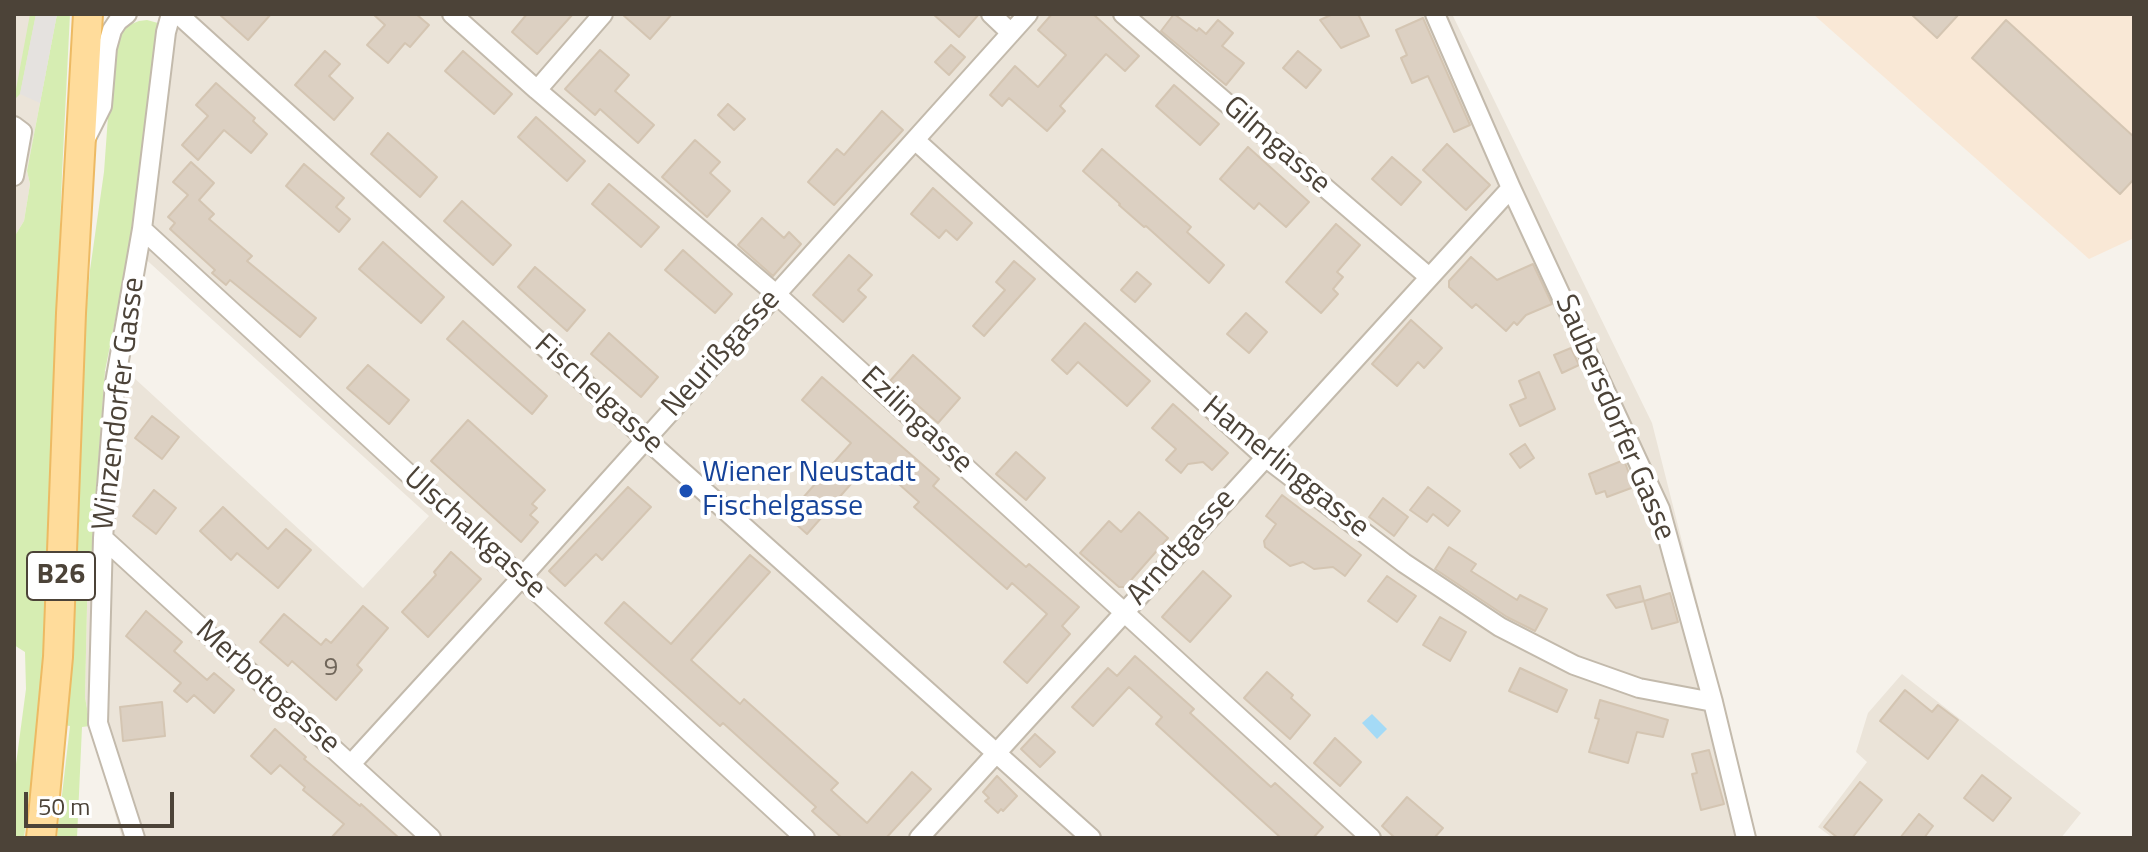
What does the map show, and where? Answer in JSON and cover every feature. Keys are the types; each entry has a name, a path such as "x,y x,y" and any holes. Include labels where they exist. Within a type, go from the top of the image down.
{"main road":[{"name":"B26","path":"41,838 58,657 71,313 88,14"}],"street":[{"path":"80,150 102,106 107,48 112,30 127,14"},
{"name":"Winzendorfer Gasse","path":"135,838 98,723 103,538 115,383 142,229 166,32 171,14"},
{"name":"Fischelgasse","path":"178,14 1091,838"},
{"name":"Ezilingasse","path":"452,14 776,294 1371,838"},
{"path":"537,90 603,14"},
{"path":"991,14 1011,33"},
{"name":"Neurißgasse","path":"351,764 1028,14"},
{"name":"Gilmgasse","path":"1123,14 1429,277"},
{"name":"Saubersdorfer Gasse","path":"1435,14 1511,188 1660,509 1713,702 1746,838"},
{"path":"14,176 18,129"},
{"name":"Hamerlinggasse","path":"915,140 1265,457 1404,563 1500,627 1574,665 1639,688 1713,702"},
{"name":"Arndtgasse","path":"919,838 1511,188"},
{"name":"Ulschalkgasse","path":"142,229 805,838"},
{"name":"Merbotogasse","path":"103,538 431,838"}],"shaded area":[{"path":"14,14 57,14 27,171 30,184 24,221 16,234 14,246"},
{"path":"36,14 57,14 40,103 20,94"},
{"path":"160,14 1452,14 1652,423 1757,838 122,838 90,726 85,697 88,561 91,561 105,371 132,376 363,588 429,516 130,245"},
{"path":"1813,14 2134,14 2134,238 2089,259"},
{"path":"1902,674 2081,813 2061,838 1833,838 1818,827 1867,762 1856,752 1868,713"}],"green space":[{"path":"30,14 36,14 20,94 14,100"},
{"path":"57,14 70,14 48,570 41,703 24,838 14,838 14,779 26,689 25,652 14,645 14,246 16,234 24,221 30,184 27,171"},
{"path":"147,20 158,23 130,245 105,371 91,561 88,562 85,697 90,726 82,727 77,838 57,838 70,726 63,725 79,394 90,270 104,172 113,47 125,23 129,25"}],"water":[{"path":"1372,714 1387,729 1377,739 1362,723"}],"building":[{"path":"219,14 271,14 248,40"},
{"path":"373,14 416,14 429,25 410,47 405,43 388,63 367,45 385,25"},
{"path":"527,14 573,14 537,54 512,32"},
{"path":"622,14 672,14 650,39"},
{"path":"933,14 979,14 959,37"},
{"path":"1052,14 1093,14 1139,56 1125,71 1106,54 1060,106 1065,111 1047,131 1009,98 1002,106 990,95 1015,66 1038,87 1066,55 1038,30"},
{"path":"1174,14 1206,34 1218,20 1233,33 1222,46 1244,63 1226,85 1161,31"},
{"path":"1333,14 1358,14 1369,36 1341,48 1320,20"},
{"path":"1911,14 1959,14 1937,38"},
{"path":"1423,18 1470,125 1454,132 1428,76 1412,83 1401,58 1407,55 1396,30"},
{"path":"2006,20 2134,137 2134,179 2120,194 1972,58"},
{"path":"951,45 965,57 949,75 935,62"},
{"path":"600,50 629,75 615,91 654,125 638,143 600,109 595,115 565,89"},
{"path":"325,51 340,64 329,76 353,98 334,120 295,85"},
{"path":"463,51 512,94 494,114 445,71"},
{"path":"1298,51 1321,70 1306,88 1283,68"},
{"path":"216,83 255,118 253,121 267,134 251,153 224,130 198,160 182,145 208,116 196,105"},
{"path":"1174,85 1219,124 1200,145 1156,106"},
{"path":"728,104 745,119 734,130 718,115"},
{"path":"882,111 903,130 834,205 808,182 837,149 844,155"},
{"path":"536,117 585,161 567,181 518,137"},
{"path":"388,133 437,177 420,197 371,154"},
{"path":"695,140 720,162 710,173 730,191 707,217 662,177"},
{"path":"1447,144 1490,185 1466,210 1423,170"},
{"path":"1248,147 1309,202 1286,227 1259,203 1254,209 1220,179"},
{"path":"1102,149 1191,227 1187,232 1224,265 1209,283 1083,171"},
{"path":"1392,157 1421,182 1401,205 1372,179"},
{"path":"191,162 214,183 199,200 214,214 209,219 252,256 247,261 316,318 300,337 230,280 226,285 212,273 215,270 170,229 175,223 168,217 188,195 173,182"},
{"path":"304,164 344,198 336,207 350,219 339,232 286,186"},
{"path":"609,184 659,227 641,247 592,204"},
{"path":"933,188 972,223 957,240 946,230 939,238 911,214"},
{"path":"462,201 511,245 493,265 444,221"},
{"path":"762,218 784,238 789,232 801,244 773,276 738,245"},
{"path":"1336,224 1360,245 1337,272 1343,277 1333,289 1338,294 1321,313 1286,282"},
{"path":"383,242 444,297 421,323 359,269"},
{"path":"683,250 732,294 715,313 665,270"},
{"path":"849,255 872,275 858,290 866,297 843,322 813,295"},
{"path":"1471,257 1497,280 1533,264 1552,304 1526,315 1517,325 1514,322 1506,331 1476,304 1472,308 1449,287 1449,281"},
{"path":"1014,261 1035,279 984,336 973,326 1005,290 996,282"},
{"path":"535,267 585,310 567,331 518,287"},
{"path":"1137,272 1151,284 1135,302 1121,290"},
{"path":"1246,313 1267,332 1249,353 1227,334"},
{"path":"1411,320 1442,348 1424,368 1418,362 1397,386 1372,364"},
{"path":"463,321 547,396 532,414 447,339"},
{"path":"1085,323 1150,381 1127,406 1078,362 1067,374 1052,360"},
{"path":"609,333 658,377 641,397 591,354"},
{"path":"1571,348 1579,365 1562,373 1554,355"},
{"path":"913,355 960,398 938,423 890,381"},
{"path":"368,365 409,400 389,424 347,388"},
{"path":"1539,372 1555,409 1520,426 1510,405 1526,398 1519,381"},
{"path":"822,377 939,479 933,486 1026,567 1029,564 1079,607 1062,626 1070,634 1027,683 1004,662 1047,614 1012,583 1007,589 914,507 919,502 872,460 807,534 787,516 851,443 802,400"},
{"path":"1173,404 1228,453 1212,470 1203,462 1188,464 1181,473 1166,460 1176,449 1152,428"},
{"path":"152,416 179,437 162,459 135,438"},
{"path":"468,420 545,490 532,504 537,508 530,515 538,522 521,542 431,461"},
{"path":"1525,444 1534,458 1520,468 1510,454"},
{"path":"1016,452 1045,478 1026,500 996,474"},
{"path":"1624,460 1634,487 1607,497 1605,491 1596,494 1589,474"},
{"path":"628,487 651,507 602,560 596,554 565,586 549,571"},
{"path":"1428,487 1460,511 1448,526 1433,514 1427,522 1410,510"},
{"path":"154,490 176,508 156,534 133,516"},
{"path":"1282,495 1361,555 1345,576 1333,567 1314,569 1303,562 1290,566 1265,547 1264,541 1276,524 1266,516"},
{"path":"1383,498 1408,517 1394,536 1369,517"},
{"path":"223,507 268,549 286,529 311,550 278,588 237,553 231,560 200,531"},
{"path":"1139,512 1168,538 1125,587 1119,587 1080,553 1109,521 1121,532"},
{"path":"1449,547 1476,564 1471,571 1517,600 1520,595 1547,609 1535,631 1507,617 1435,569"},
{"path":"451,552 481,579 428,637 402,612 436,575 434,572"},
{"path":"750,555 770,572 691,660 740,704 744,699 838,783 831,790 867,823 912,772 931,789 886,838 842,838 812,811 816,807 605,623 624,602 671,644"},
{"path":"1203,571 1231,596 1190,642 1162,617"},
{"path":"1387,576 1416,596 1397,622 1368,601"},
{"path":"1640,586 1644,601 1616,608 1607,595"},
{"path":"1670,593 1678,622 1652,629 1644,601"},
{"path":"363,606 388,628 357,665 362,670 336,700 292,661 288,666 260,642 284,614 321,645 326,639 331,643"},
{"path":"146,611 182,642 174,651 207,680 214,673 234,690 214,713 194,695 187,702 174,691 181,683 126,636"},
{"path":"1440,617 1466,632 1450,661 1423,645"},
{"path":"1135,656 1194,709 1190,713 1271,787 1275,783 1323,827 1313,838 1281,838 1156,724 1162,717 1129,687 1093,726 1072,707 1108,668 1117,676"},
{"path":"1520,668 1567,690 1557,712 1509,691"},
{"path":"1267,672 1310,715 1290,739 1244,698"},
{"path":"1905,690 1932,712 1938,705 1958,720 1928,759 1880,721"},
{"path":"1600,700 1668,720 1663,737 1637,732 1628,763 1589,752 1599,719 1595,718"},
{"path":"162,702 165,736 123,741 120,707"},
{"path":"275,729 306,757 304,759 399,838 331,838 344,824 303,790 305,787 280,765 271,774 251,756"},
{"path":"1035,734 1055,752 1040,767 1021,749"},
{"path":"1335,738 1361,762 1340,786 1314,763"},
{"path":"1709,750 1724,804 1701,810 1692,774 1697,773 1692,754"},
{"path":"1982,775 2011,798 1993,821 1964,798"},
{"path":"997,776 1017,796 998,813 985,801 989,798 983,792"},
{"path":"1860,782 1882,800 1852,838 1838,838 1824,827"},
{"path":"1407,797 1443,828 1434,838 1395,838 1382,826"},
{"path":"1919,814 1933,826 1924,838 1900,838"}],"place":[{"name":"Wiener Neustadt Fischelgasse","path":"686,491"}]}
